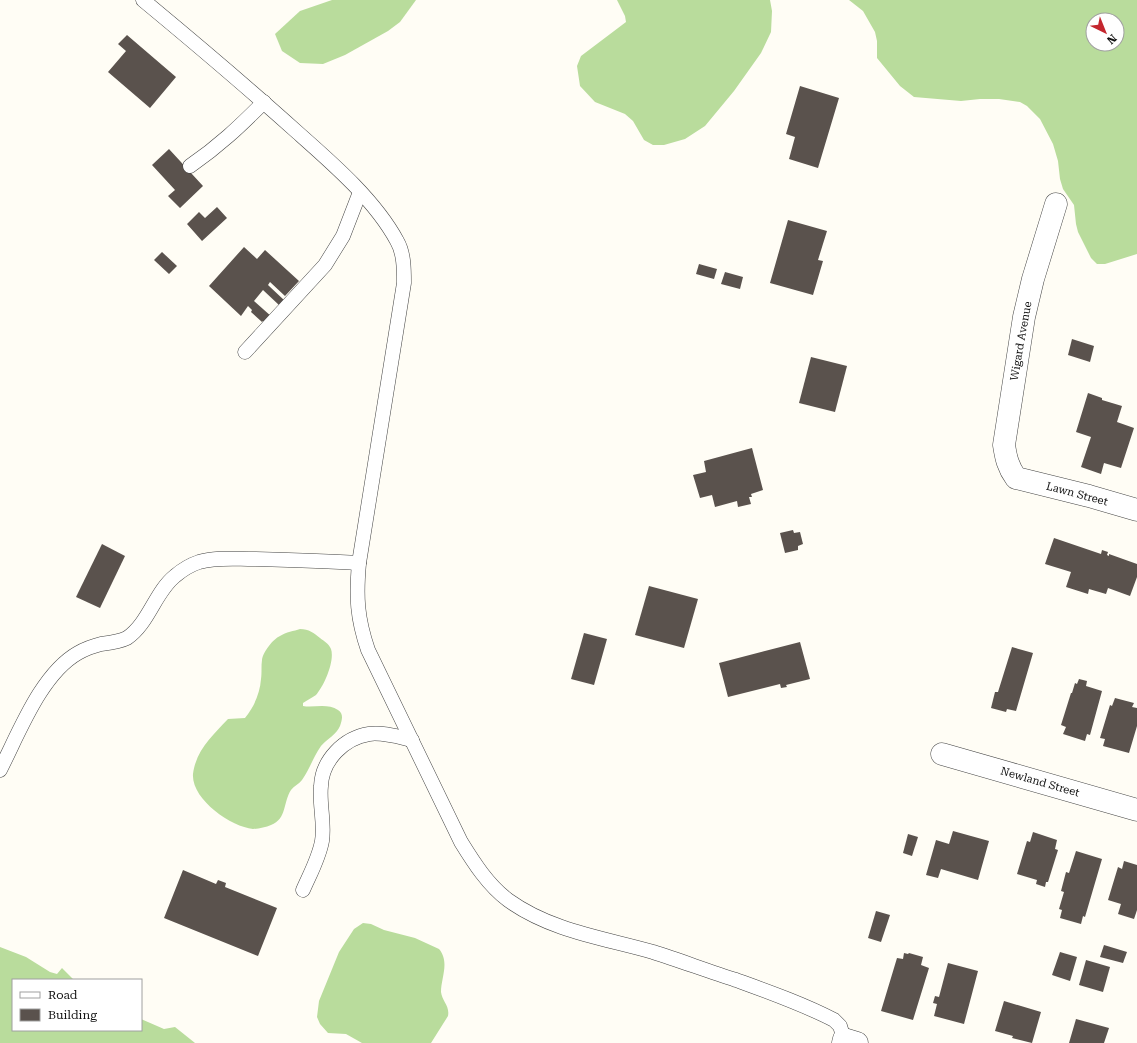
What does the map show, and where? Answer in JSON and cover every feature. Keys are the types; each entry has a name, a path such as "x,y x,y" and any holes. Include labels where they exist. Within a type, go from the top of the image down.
{"street":[{"name":"Wigard Avenue","path":"1016,478 1009,469 1004,445 1017,355 1031,287 1056,204"},
{"name":"Lawn Street","path":"1016,478 1090,496 1137,510"},
{"name":"Newland Street","path":"942,754 1137,810"}],"lane":[{"path":"143,0 229,71 319,152 377,211 398,243 404,270 404,283 359,563 357,608 361,630 368,650 461,842 478,868 490,884 507,899 536,917 568,930 653,953 779,995 834,1020 840,1026 848,1042"},
{"path":"190,166 232,134 264,102"},
{"path":"245,352 325,265 343,236 360,192"},
{"path":"0,770 22,725 44,686 56,671 67,660 80,652 126,638 134,632 164,587 174,576 184,569 199,562 217,559 302,560 359,563"},
{"path":"303,890 318,855 322,840 320,786 322,774 330,758 342,746 356,738 370,734 389,735 412,740"}],"green space":[{"path":"332,0 416,0 400,22 388,31 345,55 323,64 300,63 282,51 275,34 300,11"},
{"path":"617,0 770,0 772,11 771,32 761,53 734,91 705,126 685,139 664,145 653,145 644,140 633,121 625,114 595,102 580,86 577,66 581,56 626,22 625,16"},
{"path":"849,0 1137,0 1137,254 1105,264 1097,264 1091,258 1078,232 1074,205 1063,189 1053,144 1040,119 1027,106 1020,102 999,99 961,101 914,97 900,86 877,58 877,41 875,32 863,11"},
{"path":"300,629 316,634 325,641 330,647 332,654 328,673 322,686 316,695 303,703 303,706 325,706 338,710 342,717 340,726 337,732 321,746 302,780 291,790 280,819 271,825 262,828 253,829 244,827 224,817 205,802 198,793 194,783 193,774 195,765 201,750 228,719 245,718 251,709 256,700 259,689 264,653 269,646 274,640 282,635"},
{"path":"363,923 371,924 384,930 415,938 439,949 442,954 444,959 444,970 441,992 448,1009 448,1016 431,1043 362,1043 346,1034 328,1033 320,1024 317,1017 319,1001 339,952 354,929"},
{"path":"0,947 26,957 50,972 57,974 62,968 73,979 12,979 12,1031 142,1031 142,1019 164,1029 175,1027 195,1043 0,1043"}],"building":[{"path":"127,35 176,77 150,108 108,72 126,51 118,44"},
{"path":"800,86 839,98 818,168 789,159 795,137 786,134"},
{"path":"169,149 203,186 180,208 168,196 175,190 152,165"},
{"path":"217,207 227,218 202,241 187,224 199,212 205,218"},
{"path":"788,220 827,231 818,260 823,261 813,295 770,283"},
{"path":"244,247 257,259 265,250 299,281 285,296 270,282 268,285 285,301 280,306 263,290 254,301 272,317 266,324 251,312 252,310 248,306 241,316 209,286"},
{"path":"162,252 177,266 169,274 154,260"},
{"path":"699,264 717,269 714,279 696,274"},
{"path":"725,272 743,277 740,289 721,284"},
{"path":"1072,339 1094,346 1090,362 1068,355"},
{"path":"811,357 847,366 835,412 799,403"},
{"path":"1088,393 1102,398 1102,400 1122,406 1117,422 1134,428 1121,468 1104,463 1101,474 1081,467 1091,437 1076,432"},
{"path":"752,448 763,490 751,494 752,497 749,497 751,504 738,507 737,501 715,507 712,495 700,498 693,475 706,472 704,461"},
{"path":"793,530 794,533 800,532 803,544 798,546 798,550 785,553 780,533"},
{"path":"1054,538 1101,554 1102,550 1108,552 1107,555 1109,556 1109,554 1137,564 1137,577 1130,596 1108,588 1106,594 1089,589 1088,594 1066,587 1071,572 1045,564"},
{"path":"102,544 125,556 100,608 76,597"},
{"path":"649,586 698,599 684,648 635,635"},
{"path":"584,633 607,639 594,685 571,679"},
{"path":"800,642 810,679 786,685 787,687 781,688 780,684 728,697 719,663"},
{"path":"1012,647 1033,653 1016,711 1007,709 1006,712 991,708 995,692 998,692"},
{"path":"1079,679 1087,681 1086,686 1102,691 1090,735 1087,734 1085,741 1063,734 1066,727 1061,725 1071,693 1075,683 1077,684"},
{"path":"1115,698 1134,703 1132,707 1137,708 1137,726 1129,753 1103,746 1105,739 1100,738 1110,705 1112,706"},
{"path":"953,831 989,841 978,880 941,869 938,878 926,875 936,840 949,844"},
{"path":"1033,832 1057,840 1055,849 1058,850 1045,887 1036,884 1037,880 1017,874 1027,841 1030,842"},
{"path":"908,834 918,837 912,856 903,853"},
{"path":"1076,851 1102,859 1085,917 1083,916 1081,924 1060,918 1062,910 1059,909 1064,892 1061,891 1066,872 1069,873"},
{"path":"1124,861 1137,865 1137,910 1134,919 1118,914 1121,904 1108,900 1118,867 1122,869"},
{"path":"183,870 216,884 218,880 226,883 225,887 277,908 258,956 164,918"},
{"path":"876,911 890,915 881,942 868,938"},
{"path":"1104,945 1127,952 1123,963 1100,957"},
{"path":"1060,952 1077,957 1070,981 1052,975"},
{"path":"904,953 923,957 921,965 929,968 913,1020 881,1011 897,958 903,959"},
{"path":"1086,960 1110,967 1103,992 1079,985"},
{"path":"948,963 978,971 964,1024 934,1016 937,1004 933,1003 935,996 939,997"},
{"path":"1004,1001 1041,1012 1032,1043 1012,1038 1013,1036 995,1031"},
{"path":"1076,1019 1109,1028 1104,1043 1069,1043"}]}
